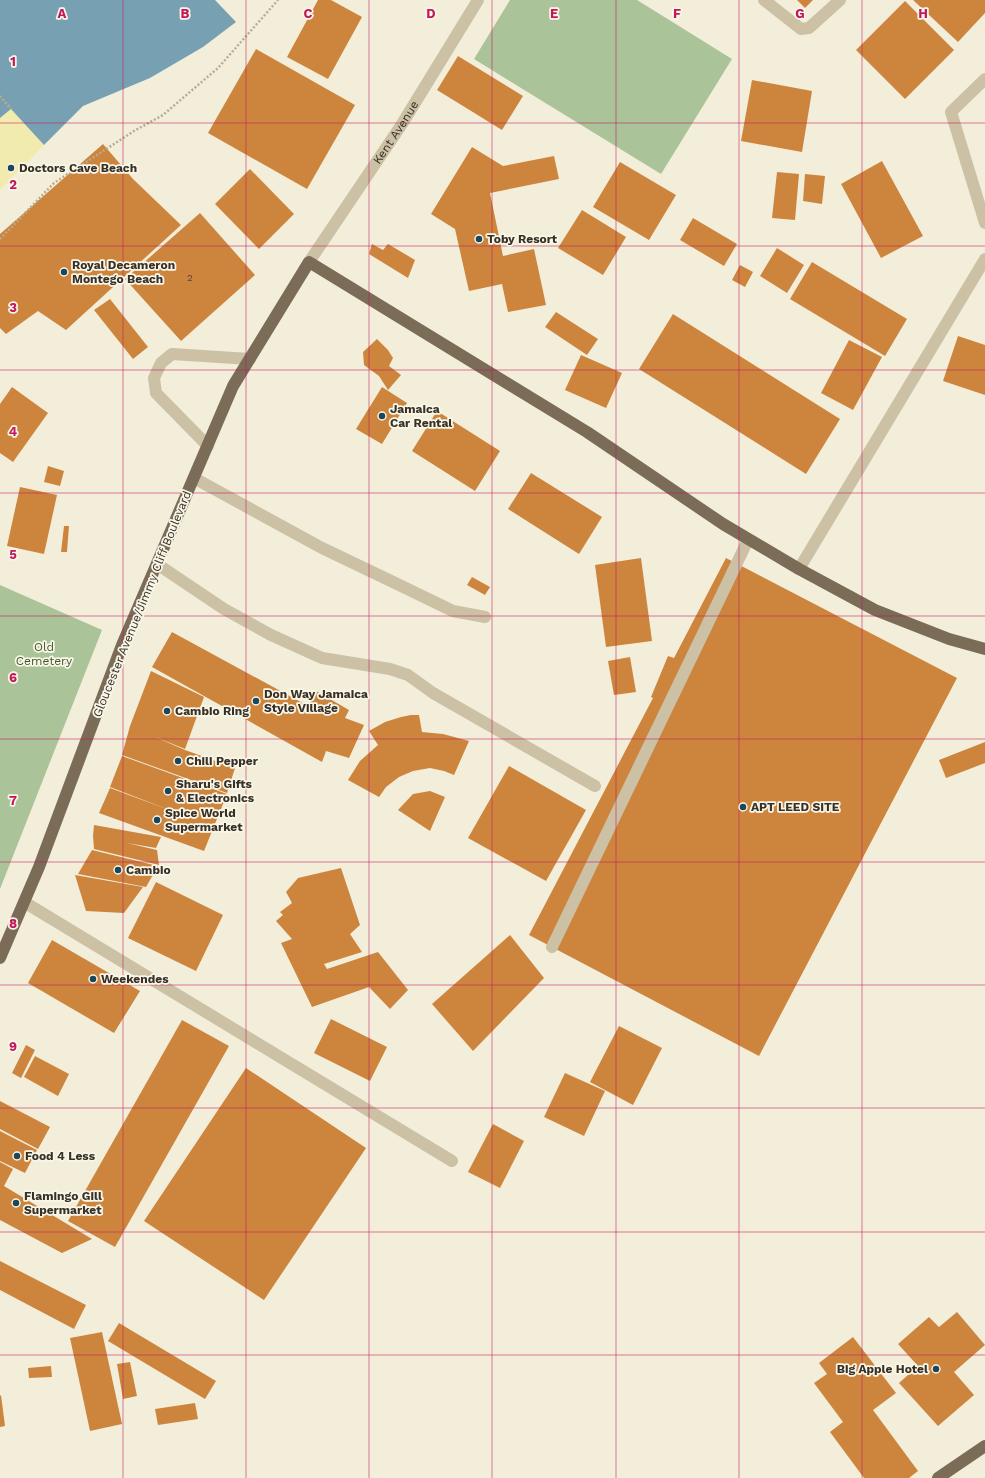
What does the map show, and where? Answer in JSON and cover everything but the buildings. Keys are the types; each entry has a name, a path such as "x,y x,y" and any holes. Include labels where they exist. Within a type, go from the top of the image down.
{"main road":[{"name":"Gloucester Avenue/Jimmy Cliff Boulevard","path":"1,952 39,867 122,645 233,386 309,262"},
{"path":"309,262 587,432 748,540 874,610 949,639 985,649"},
{"path":"938,1478 985,1446"}],"street":[{"name":"Kent Avenue","path":"309,262 402,124 478,0"},
{"path":"764,0 801,29 809,28 840,0"},
{"path":"985,79 951,112 985,223"},
{"path":"799,569 985,259"},
{"path":"208,446 156,393 154,378 161,363 172,354 250,359"},
{"path":"194,478 322,548 398,585 453,611 486,617"},
{"path":"552,947 748,540"},
{"path":"157,564 224,609 271,635 322,658 390,669 408,675 434,693 595,786"},
{"path":"24,902 452,1161"}],"path":[{"path":"0,239 54,183 134,131 162,115 218,68 278,0"},
{"path":"0,96 11,109"}],"green space":[{"path":"510,0 637,0 732,59 661,174 474,59"},
{"name":"Old Cemetery","path":"0,585 102,630 0,889"}],"sand":[{"name":"Doctors Cave Beach","path":"11,109 44,145 0,190 0,118"}],"water":[{"path":"0,0 215,0 236,22 203,47 150,78 83,106 44,145 11,109 0,118"}],"place":[{"name":"Doctors Cave Beach","path":"11,168"},
{"name":"Toby Resort","path":"479,239"},
{"name":"Royal Decameron Montego Beach","path":"64,272"},
{"name":"Jamaica Car Rental","path":"382,416"},
{"name":"Don Way Jamaica Style Village","path":"256,701"},
{"name":"Cambio Ring","path":"167,711"},
{"name":"Chili Pepper","path":"178,761"},
{"name":"Sharu's Gifts & Electronics","path":"168,791"},
{"name":"APT LEED SITE","path":"743,807"},
{"name":"Spice World Supermarket","path":"157,820"},
{"name":"Cambio","path":"118,870"},
{"name":"Weekendes","path":"93,979"},
{"name":"Food 4 Less","path":"17,1156"},
{"name":"Flamingo Gill Supermarket","path":"16,1203"},
{"name":"Big Apple Hotel","path":"936,1369"}]}
